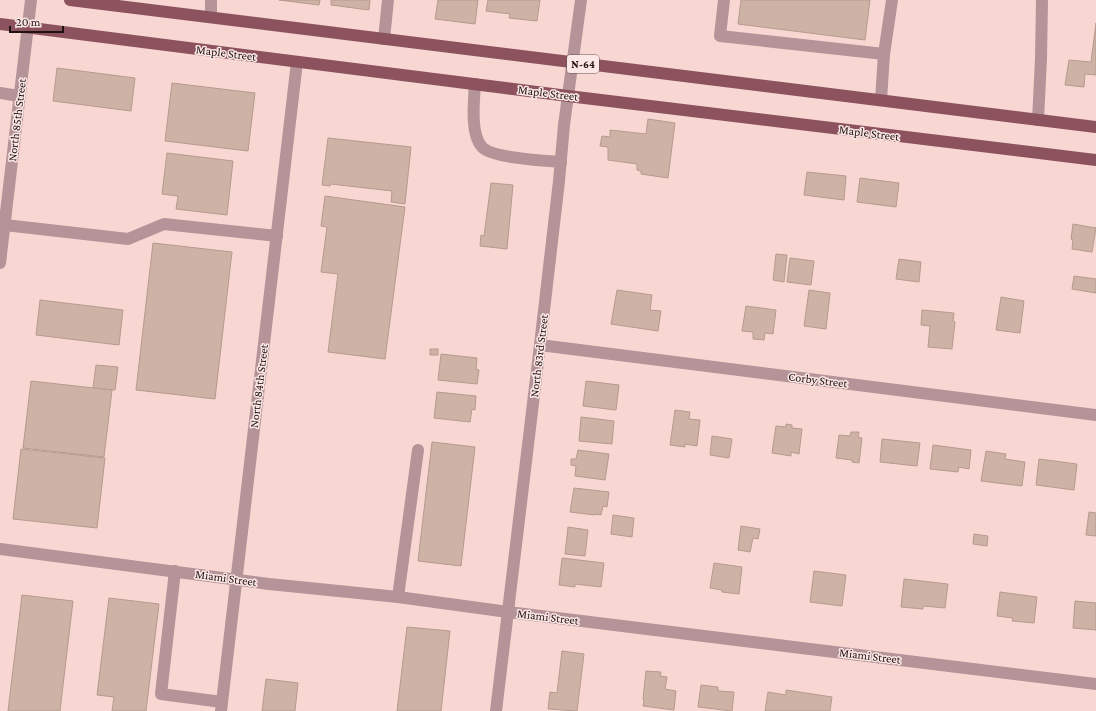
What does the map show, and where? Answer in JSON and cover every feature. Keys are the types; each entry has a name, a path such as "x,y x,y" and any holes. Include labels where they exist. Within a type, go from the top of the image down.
{"main road":[{"name":"N-64","path":"70,0 1096,127"},
{"name":"Maple Street","path":"0,24 568,96 1096,160"}],"street":[{"name":"North 85th Street","path":"0,263 31,0"},
{"path":"211,0 211,18"},
{"path":"384,39 388,0"},
{"name":"North 83rd Street","path":"496,711 540,345 564,125 581,0"},
{"path":"724,0 720,36 884,54"},
{"path":"881,100 884,54 892,0"},
{"path":"1038,120 1042,0"},
{"name":"North 84th Street","path":"221,706 297,62"},
{"path":"475,84 474,127 477,138 483,148 492,153 526,159 561,162"},
{"path":"0,93 19,96"},
{"path":"5,225 128,239 164,224 277,236"},
{"name":"Corby Street","path":"540,345 1096,415"},
{"path":"398,597 418,450"},
{"name":"Miami Street","path":"0,549 268,584 398,597 508,612 1096,684"},
{"path":"175,571 161,694 221,706"}],"building":[{"path":"279,0 320,0 319,5"},
{"path":"331,0 370,0 369,10 331,5"},
{"path":"438,0 478,0 475,24 435,19"},
{"path":"488,0 540,0 537,21 509,18 510,14 486,11"},
{"path":"741,0 870,0 865,40 738,24"},
{"path":"1096,23 1096,75 1085,74 1084,87 1065,85 1069,60 1091,62"},
{"path":"57,68 135,78 131,111 53,101"},
{"path":"172,83 255,93 248,151 165,141"},
{"path":"648,119 675,123 668,178 641,174 641,171 637,170 637,164 608,160 608,147 600,146 602,136 610,137 610,130 646,134"},
{"path":"328,138 411,147 405,204 391,202 392,191 331,184 330,186 322,185"},
{"path":"167,153 233,161 227,215 176,209 178,196 162,194"},
{"path":"807,172 846,176 844,200 804,195"},
{"path":"860,178 899,183 896,207 857,202"},
{"path":"491,183 513,185 507,249 480,246 481,235 484,236"},
{"path":"325,196 405,207 385,359 328,352 338,274 321,272 327,227 321,226"},
{"path":"1073,224 1096,228 1092,252 1072,249 1073,240 1071,239"},
{"path":"153,243 232,252 215,399 136,390"},
{"path":"776,254 787,255 784,282 773,280"},
{"path":"790,258 814,261 811,285 787,282"},
{"path":"899,259 921,262 919,282 896,279"},
{"path":"1074,276 1096,279 1096,293 1072,289"},
{"path":"617,290 652,295 650,310 661,311 658,331 611,324"},
{"path":"809,290 830,293 826,329 804,326"},
{"path":"1001,297 1024,301 1020,333 996,330"},
{"path":"40,300 123,310 119,345 36,335"},
{"path":"746,306 776,310 773,334 765,333 764,340 753,339 753,332 742,331"},
{"path":"922,310 954,313 953,321 955,322 952,349 928,347 930,326 921,325"},
{"path":"430,349 438,349 438,355 430,355"},
{"path":"441,354 477,358 476,369 479,370 477,384 438,380"},
{"path":"96,365 118,367 115,390 93,388"},
{"path":"31,381 112,390 104,457 23,448"},
{"path":"586,381 619,385 616,410 583,406"},
{"path":"437,392 476,396 475,410 472,409 470,422 434,418"},
{"path":"675,410 690,412 689,419 700,420 697,446 685,444 685,447 670,445"},
{"path":"581,417 614,421 612,444 579,441"},
{"path":"786,424 792,425 792,428 802,429 799,454 791,452 791,456 772,453 776,426 786,427"},
{"path":"851,432 859,432 858,437 862,438 859,463 852,462 852,460 836,458 839,435 850,436"},
{"path":"712,436 732,439 729,458 710,455"},
{"path":"882,439 920,443 917,466 880,462"},
{"path":"432,442 475,447 461,566 418,561"},
{"path":"933,445 971,450 969,469 959,467 958,472 930,469"},
{"path":"21,449 105,458 97,528 13,519"},
{"path":"578,450 609,454 605,480 575,476 576,466 571,465 571,459 576,459"},
{"path":"986,451 1006,454 1005,459 1025,462 1022,486 981,481"},
{"path":"1039,459 1077,464 1074,490 1036,485"},
{"path":"574,488 609,492 607,507 603,506 601,515 570,512"},
{"path":"1089,512 1096,513 1096,536 1086,535"},
{"path":"613,515 634,518 632,537 611,534"},
{"path":"741,526 760,529 758,539 753,538 750,552 738,550"},
{"path":"568,527 588,530 585,556 565,554"},
{"path":"974,534 988,536 987,546 973,544"},
{"path":"562,558 604,563 601,587 575,584 575,587 559,585"},
{"path":"714,563 742,567 739,594 722,592 722,590 710,588"},
{"path":"814,571 846,575 842,606 810,602"},
{"path":"904,579 948,584 945,608 923,606 923,609 901,607"},
{"path":"1000,592 1037,597 1034,623 1012,621 1013,618 997,616"},
{"path":"22,595 73,601 60,711 8,711"},
{"path":"109,598 159,604 146,711 112,711 114,697 97,695"},
{"path":"1075,601 1096,603 1096,630 1073,628"},
{"path":"407,627 450,631 441,711 397,711"},
{"path":"562,651 584,654 577,711 548,709 550,692 557,693"},
{"path":"646,671 661,672 660,676 667,677 665,689 676,691 674,710 643,706"},
{"path":"266,679 298,683 295,711 262,711"},
{"path":"701,685 718,687 718,691 734,692 732,711 698,707"},
{"path":"786,690 832,697 830,711 765,711 768,692 786,695"}]}
